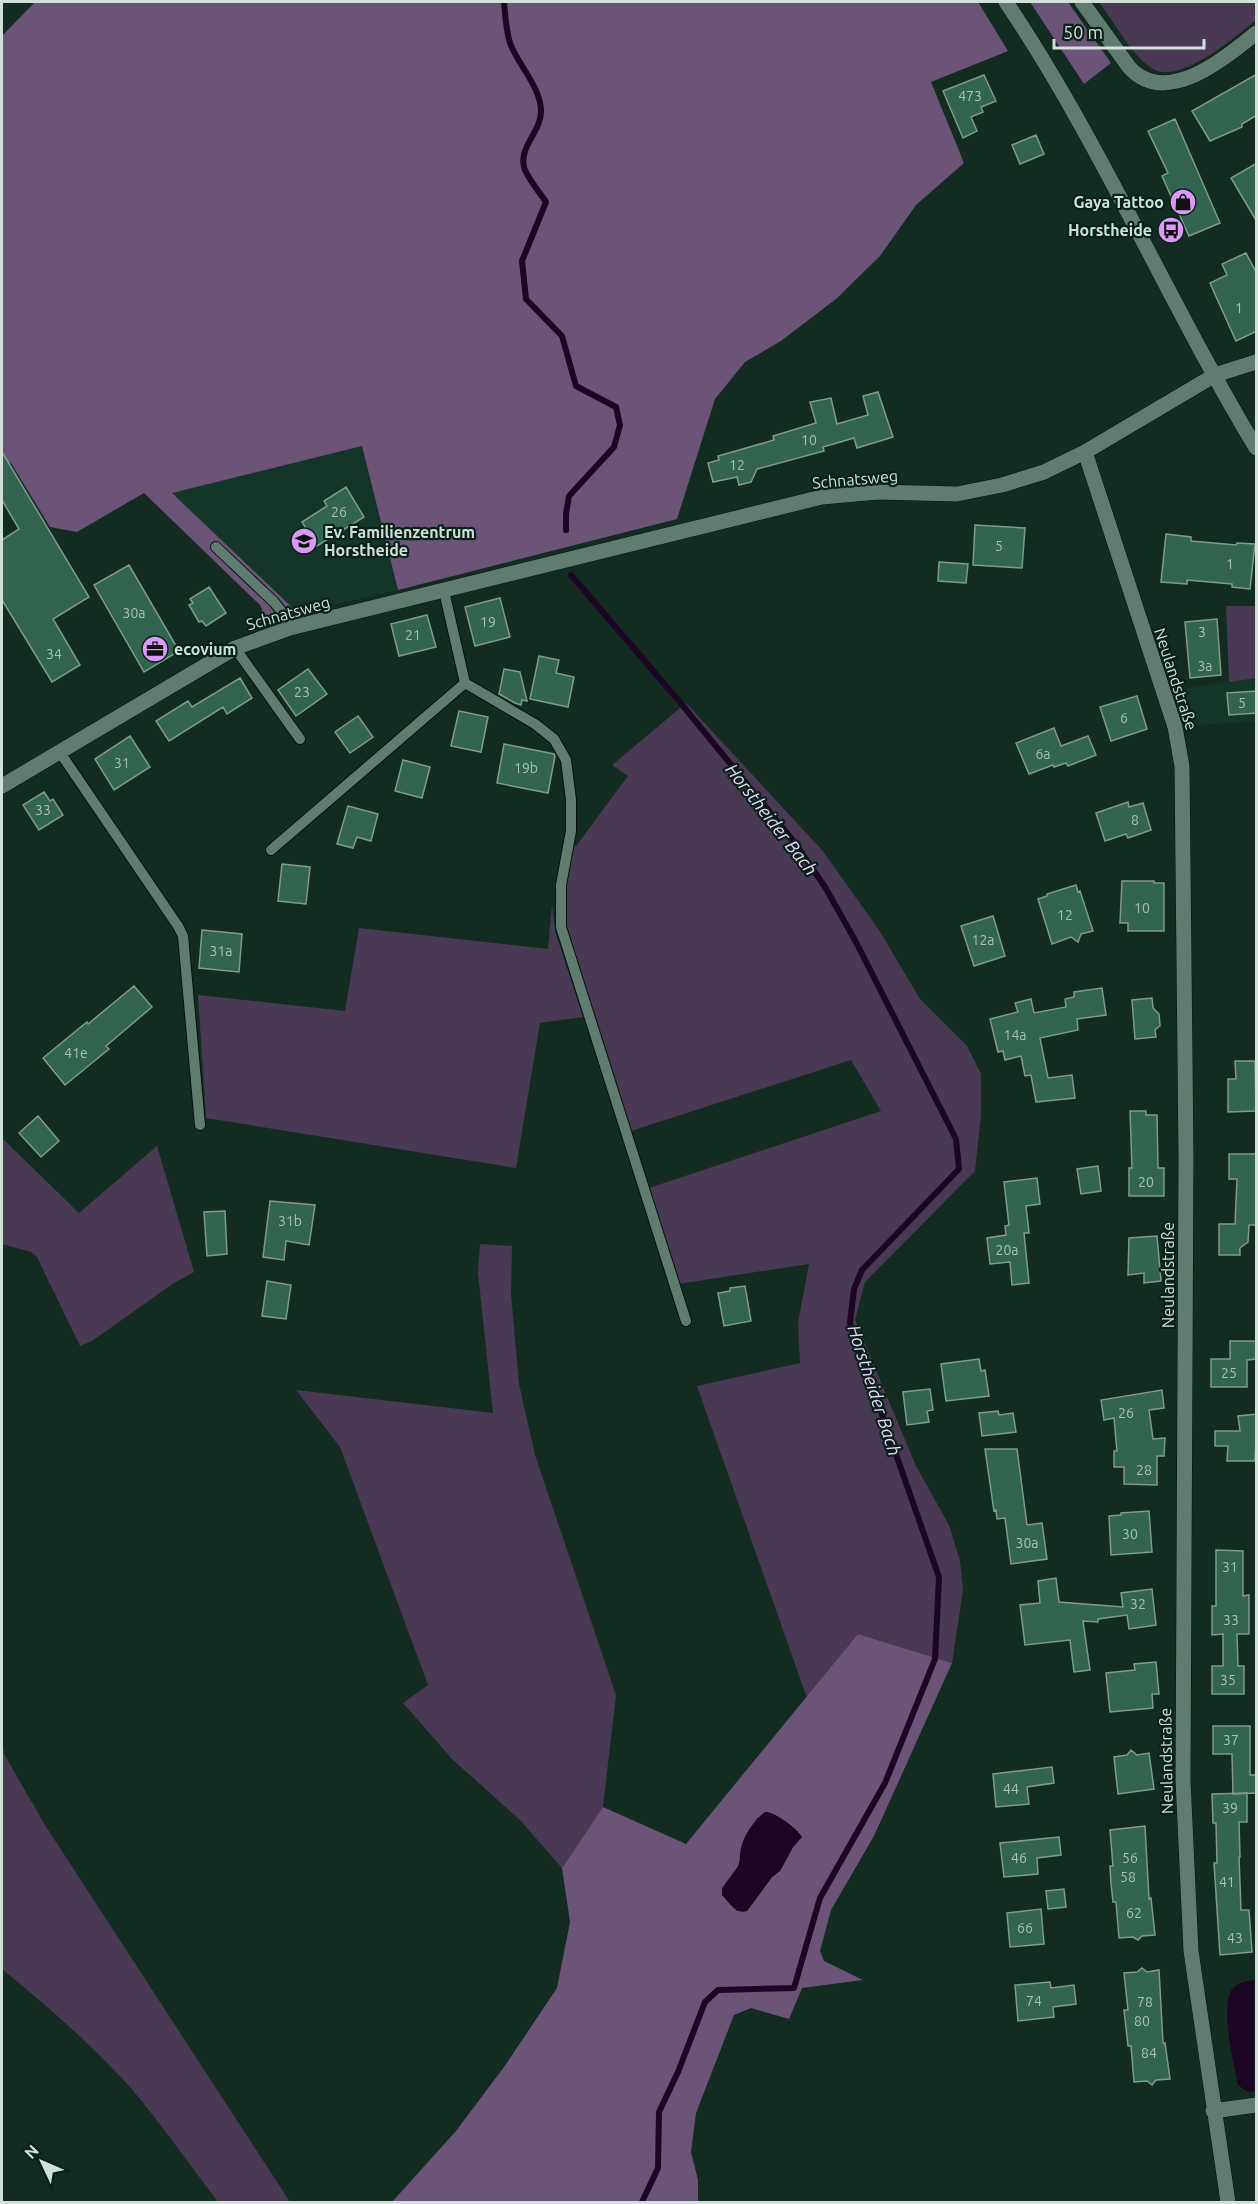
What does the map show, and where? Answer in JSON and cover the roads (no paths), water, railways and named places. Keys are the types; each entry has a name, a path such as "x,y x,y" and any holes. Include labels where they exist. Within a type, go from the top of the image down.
{"street":[{"path":"1006,2 1031,38 1068,101 1215,375 1257,448"},
{"path":"1082,2 1129,67 1136,75 1150,82 1170,84 1182,81 1219,60 1257,33"},
{"name":"Schnatsweg","path":"2,786 235,648 290,628 822,497 878,492 957,494 1002,485 1044,472 1085,452 1215,375 1257,362"},
{"name":"Neulandstraße","path":"1085,452 1128,591 1172,717 1182,766 1186,1157 1183,1780 1191,1951 1228,2202"},
{"path":"1213,2111 1257,2105"}],"lane":[{"path":"216,547 274,602 290,628"},
{"path":"444,591 465,684 535,724 554,739 566,760 571,800 571,831 561,885 559,907 561,927 686,1321"},
{"path":"235,648 300,740"},
{"path":"272,850 465,684"},
{"path":"59,752 183,936 200,1125"}],"waterway":[{"name":"Horstheider Bach","path":"504,2 510,43 537,92 541,110 538,125 527,145 523,159 527,175 546,202 522,261 526,299 562,336 576,386 616,407 620,425 614,447 569,496 566,530"},
{"name":"Horstheider Bach","path":"571,575 679,701 795,843 825,887 856,942 956,1139 959,1169 862,1270 854,1289 850,1323 939,1577 935,1659 885,1783 820,1898 794,1988 718,1990 705,2002 678,2072 659,2112 658,2168 642,2202"}],"place":[{"name":"Gaya Tattoo","path":"1183,202"},
{"name":"Horstheide","path":"1171,230"},
{"name":"Ev. Familienzentrum Horstheide","path":"304,541"},
{"name":"ecovium","path":"155,649"}]}
